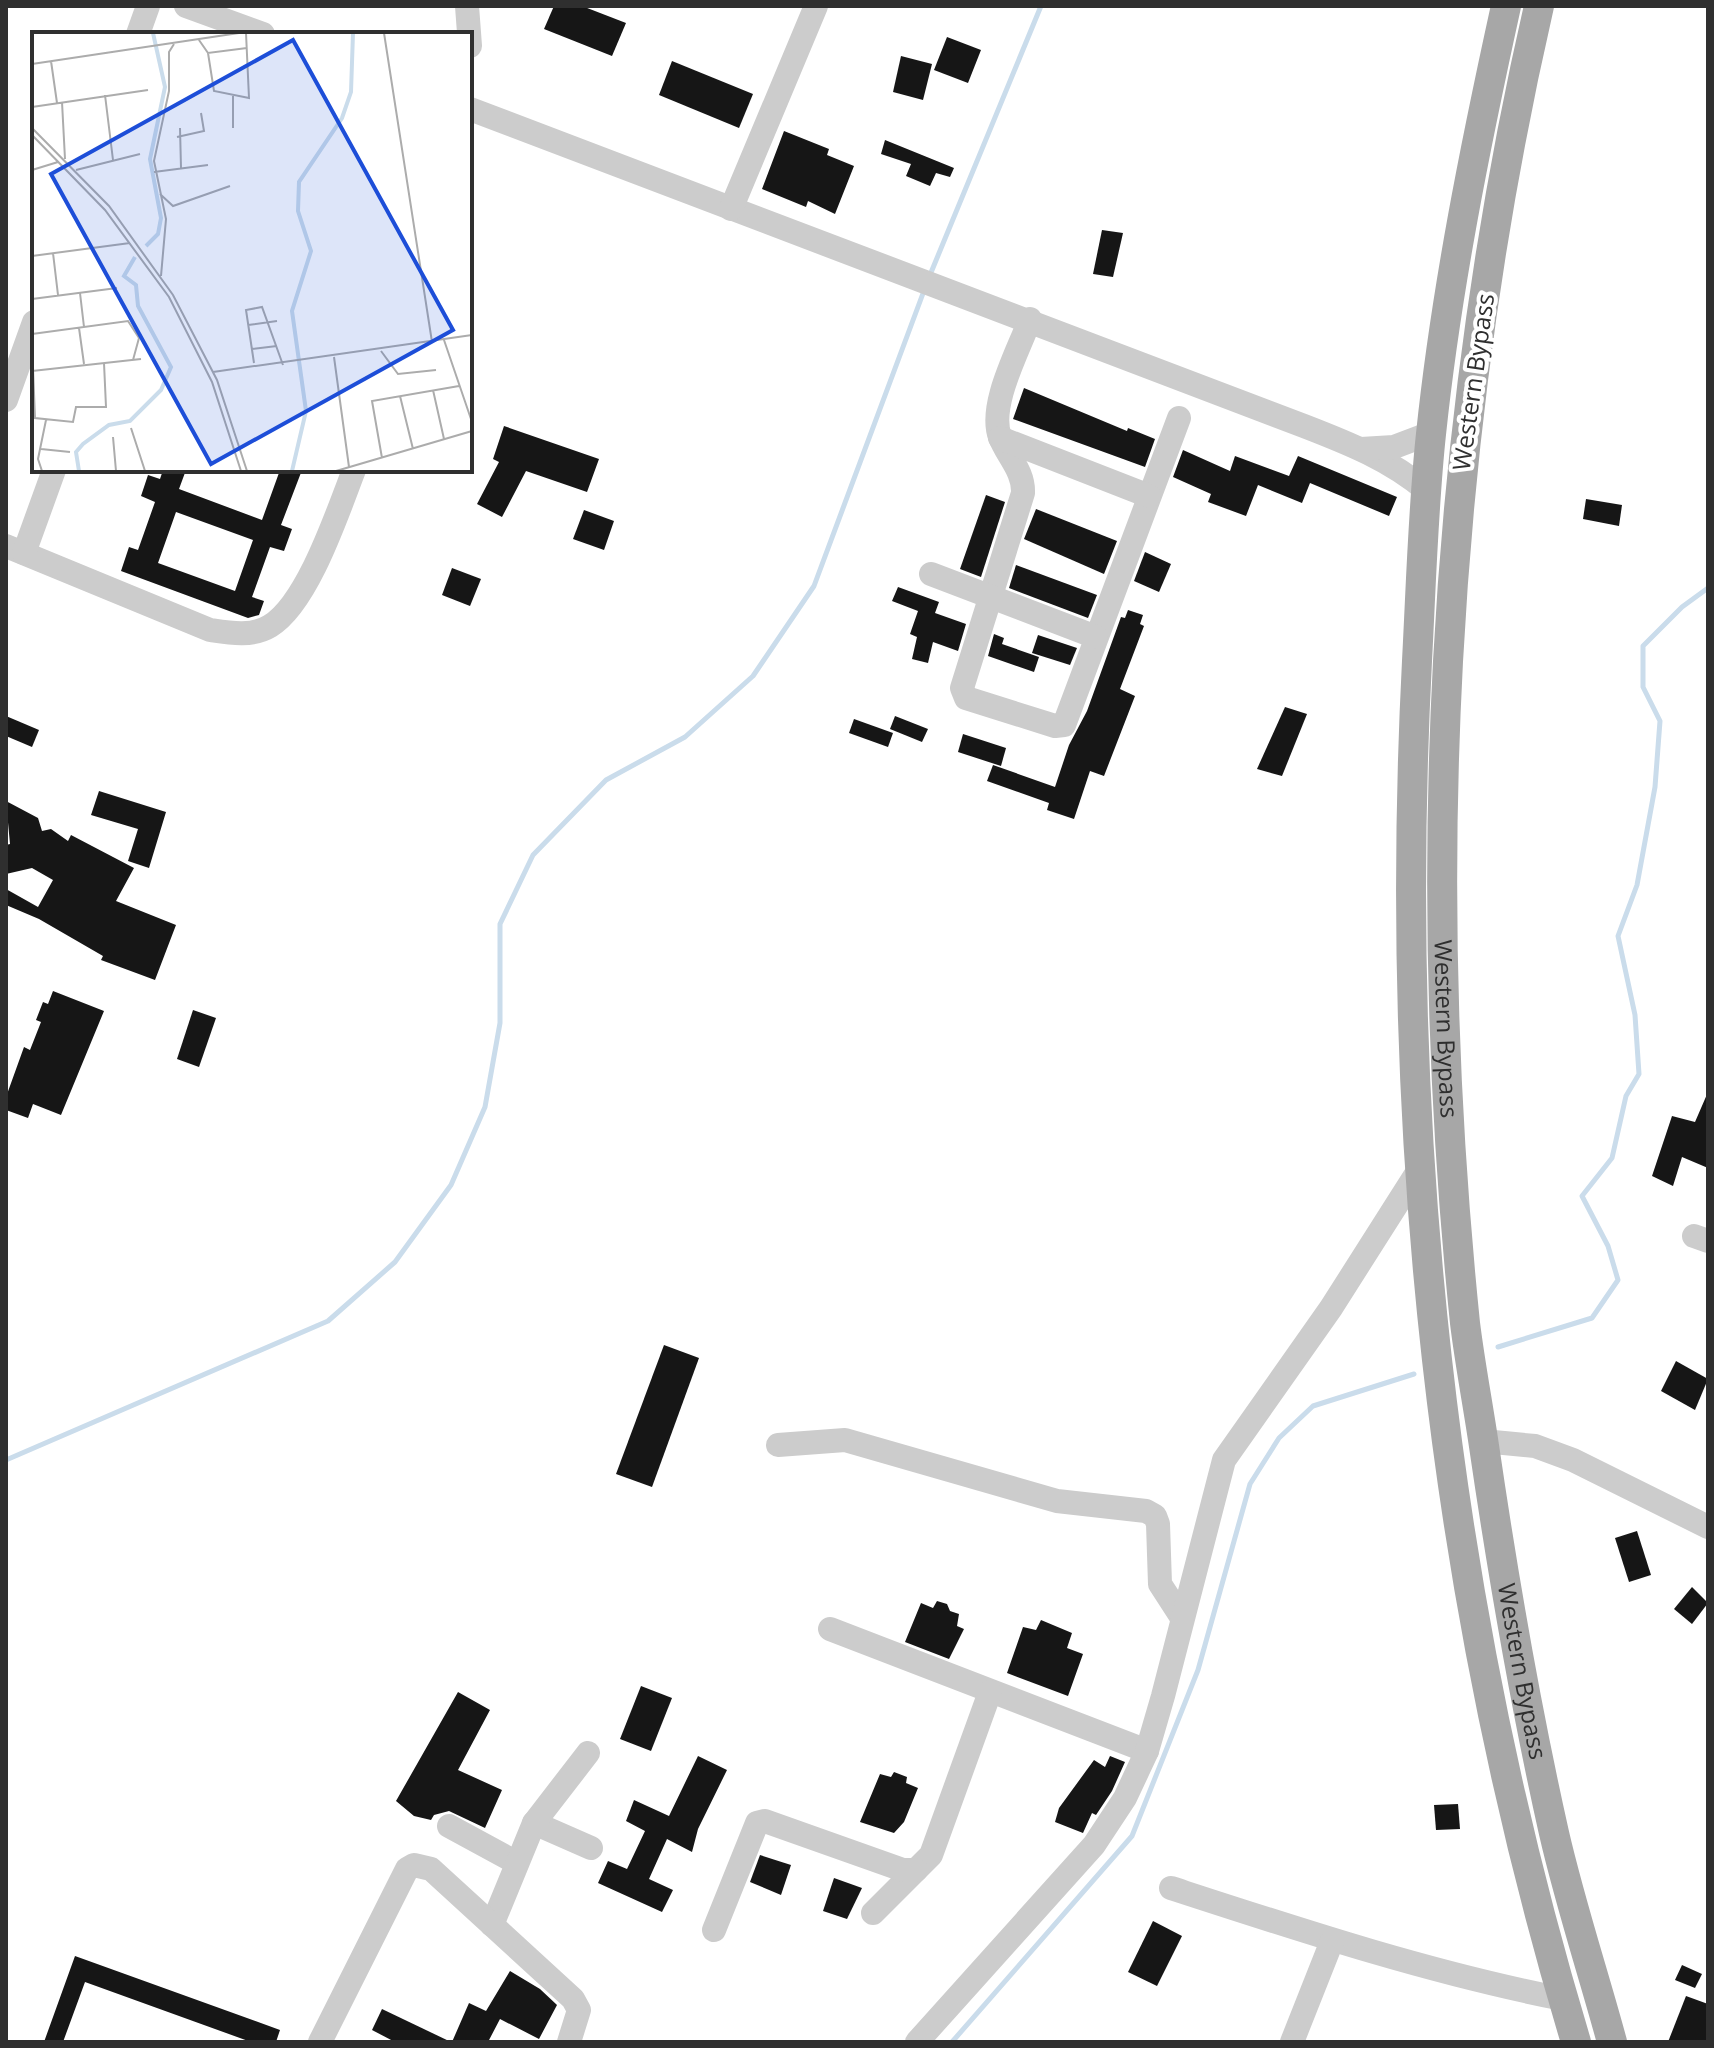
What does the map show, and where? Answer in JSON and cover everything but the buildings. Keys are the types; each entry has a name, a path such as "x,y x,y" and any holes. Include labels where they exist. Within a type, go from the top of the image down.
{"main road":[{"name":"Western Bypass","path":"1506,6 1468,194 1431,433 1411,773 1412,1027 1434,1337 1463,1556 1523,1846 1576,2042"},
{"name":"Western Bypass","path":"1539,6 1501,200 1464,441 1443,774 1444,1027 1466,1327 1498,1548 1546,1795 1612,2042"}],"street":[{"path":"139,32 148,6"},
{"path":"186,6 258,32"},
{"path":"467,6 469,32"},
{"path":"731,209 816,6"},
{"path":"472,110 1030,319 1361,449 1398,468 1427,491"},
{"path":"1030,319 996,410 1000,438 1024,482 994,596 962,688 971,701 1055,726 1064,725 1179,418"},
{"path":"6,400 32,328"},
{"path":"1361,449 1403,445 1431,433"},
{"path":"1000,438 1149,496"},
{"path":"53,472 15,550 210,630 238,634 269,626 292,605 353,472"},
{"path":"931,574 1096,637"},
{"path":"917,2042 1094,1845 1125,1798 1147,1751 1224,1460 1331,1308 1420,1168"},
{"path":"778,1445 845,1440 1057,1501 1146,1511 1155,1516 1158,1524 1160,1584 1182,1618"},
{"path":"1483,1441 1535,1446 1573,1460 1708,1527"},
{"path":"830,1629 1147,1751"},
{"path":"873,1913 931,1855 990,1692"},
{"path":"492,1925 534,1823 588,1753"},
{"path":"714,1930 757,1823 765,1821 903,1870 916,1870"},
{"path":"534,1823 591,1848"},
{"path":"449,1826 517,1863"},
{"path":"320,2042 407,1869 414,1865 431,1869 577,2004 579,2016 569,2042"},
{"path":"1171,1888 1332,1941 1563,1999"},
{"path":"1292,2042 1332,1941"}],"waterway":[{"path":"930,275 1041,6"},
{"path":"6,1460 328,1321 395,1262 451,1185 485,1107 500,1023 500,924 533,855 606,780 685,737 753,676 814,586 925,288"},
{"path":"1498,1347 1592,1318 1618,1280 1608,1246 1582,1196 1612,1158 1626,1096 1639,1074 1635,1015 1618,936 1637,885 1655,787 1660,721 1643,687 1643,646 1682,607 1708,588"},
{"path":"952,2042 1132,1836 1198,1670 1250,1484 1279,1438 1313,1406 1414,1374"}]}
